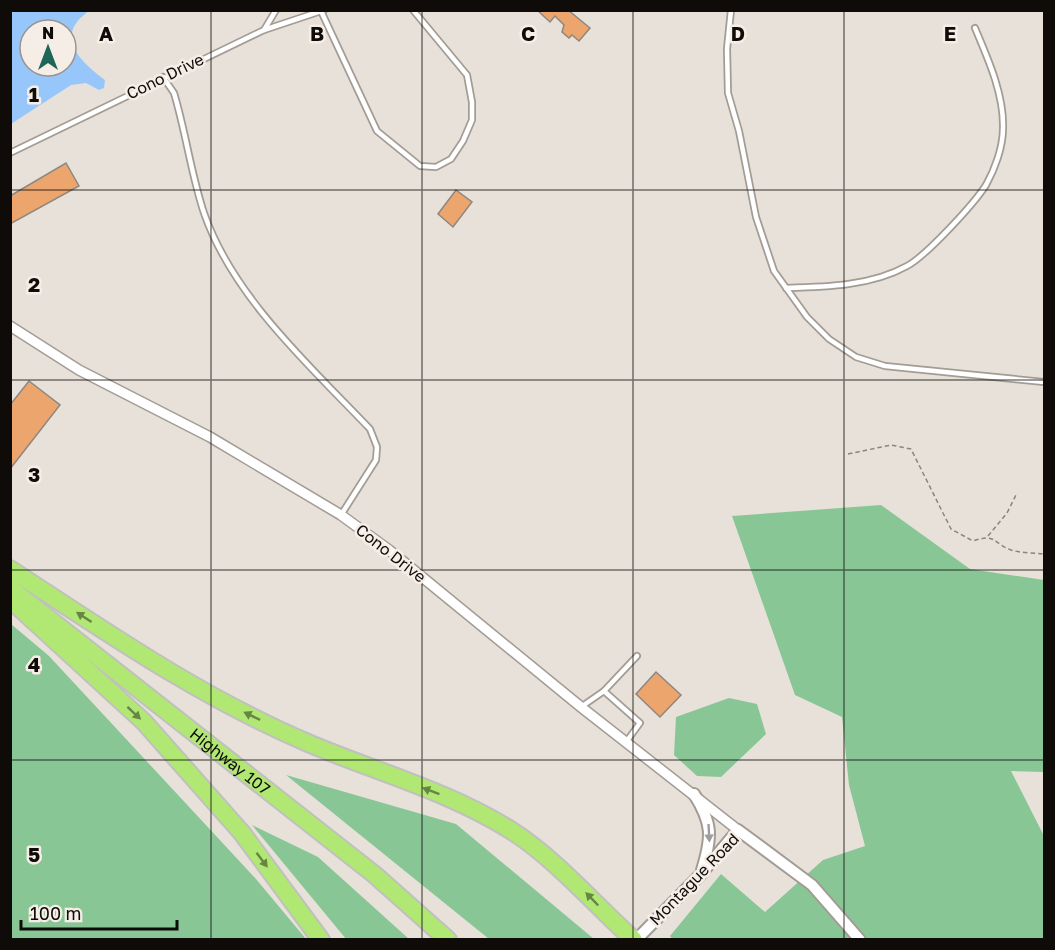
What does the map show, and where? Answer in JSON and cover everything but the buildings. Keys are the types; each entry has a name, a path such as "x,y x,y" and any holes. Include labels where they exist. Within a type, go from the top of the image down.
{"highway":[{"path":"10,569 181,681 307,743 456,801 485,815 514,833 579,886 635,939"},
{"name":"Highway 107","path":"10,588 375,874 448,939"},
{"path":"10,599 144,722 242,833 321,939"}],"street":[{"name":"Cono Drive","path":"10,326 79,370 210,436 341,515 389,550 581,707 738,830"},
{"path":"694,794 704,810 710,832 710,845 701,874"},
{"name":"Montague Road","path":"635,939 701,874 738,830 812,885 860,939"}],"lane":[{"path":"264,30 276,10"},
{"path":"323,11 377,131 407,159 420,166 436,167 452,159 472,120 470,85 467,75 413,10"},
{"path":"731,10 727,64 731,106 739,131 756,217 774,271 807,317 829,339 856,357 885,366 1044,382"},
{"name":"Cono Drive","path":"10,153 264,30 323,11"},
{"path":"786,288 834,287 887,275 908,266 942,235 985,186 994,167 1004,130 993,72 975,28"},
{"path":"163,77 174,93 205,214 220,250 268,322 370,429 377,447 376,460 341,515"},
{"path":"581,707 604,691 637,656"},
{"path":"604,691 640,723 626,742"}],"path":[{"path":"848,454 891,445 911,449 951,529 973,541 987,537 996,539 1012,550 1044,554"},
{"path":"987,537 1007,513 1017,493"}],"green space":[{"path":"881,505 970,569 1044,580 1044,772 1011,771 1044,836 1044,939 673,940 670,936 721,874 765,912 823,860 865,846 849,785 842,717 795,695 732,516"},
{"path":"11,624 49,656 256,879 306,939 11,939"},
{"path":"729,698 757,704 766,734 721,777 697,776 674,755 676,717"},
{"path":"286,775 456,824 594,939 489,939"},
{"path":"252,825 318,857 409,939 346,939"}],"water":[{"path":"14,11 89,11 78,20 78,18 18,18 18,78 78,78 78,54 105,80 104,88 99,90 86,83 71,85 11,124 10,15"}]}
